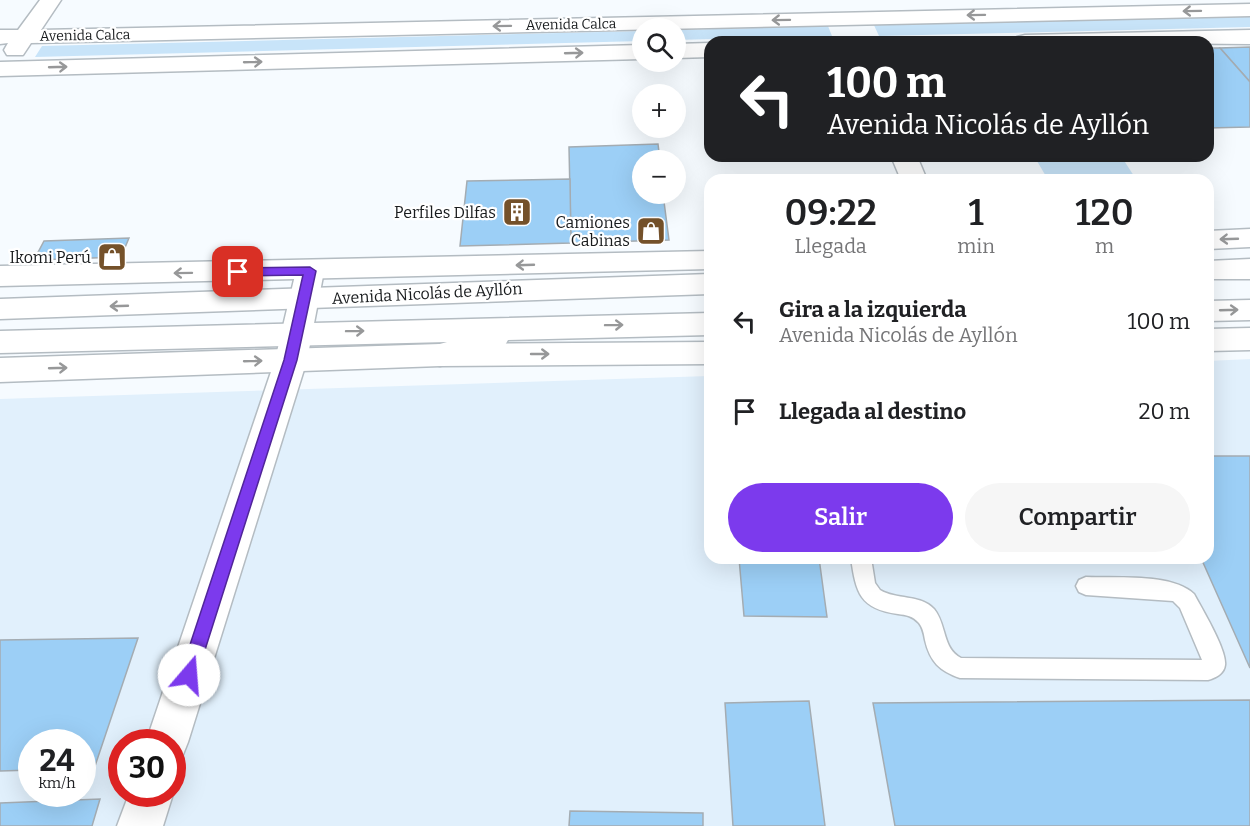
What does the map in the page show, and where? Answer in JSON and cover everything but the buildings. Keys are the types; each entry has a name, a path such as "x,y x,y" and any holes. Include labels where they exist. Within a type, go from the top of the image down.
{"street":[{"path":"0,70 51,0"},
{"name":"Avenida Calca","path":"0,37 845,9 1016,7 1250,10"},
{"path":"845,9 854,36"},
{"path":"1214,38 1250,37"},
{"path":"686,51 704,50"},
{"name":"Avenida Calca","path":"0,70 632,52"},
{"path":"1214,240 1250,238"},
{"path":"527,288 697,260"},
{"name":"Avenida Nicolás de Ayllón","path":"0,309 307,285 697,260"},
{"path":"1214,270 1250,269"},
{"name":"Avenida Nicolás de Ayllón","path":"0,276 307,285 527,288 704,284"},
{"path":"171,729 293,346 307,285"},
{"path":"1214,311 1250,310"},
{"name":"Avenida Nicolás de Ayllón","path":"0,370 535,327 704,324"},
{"path":"440,355 535,327"},
{"path":"1214,340 1250,339"},
{"name":"Avenida Nicolás de Ayllón","path":"0,342 293,346 440,355 704,353"},
{"path":"140,826 147,807"}],"lane":[{"path":"862,564 866,588 871,596 879,601 906,604 917,609 929,622 939,655 947,663 960,668 1208,670 1214,665 1213,654 1187,602 1180,594 1167,590 1086,586"}],"shaded area":[{"path":"1250,14 1250,27 879,36 873,23"},
{"path":"828,26 832,36 704,36 704,39 686,40 686,30"},
{"path":"632,31 632,41 35,57 42,46"},
{"path":"1038,162 1125,162 1133,174 1045,174"},
{"path":"1250,359 1250,826 0,826 0,399 704,376 704,564 1214,564 1214,361"}],"place":[{"name":"Perfiles Dilfas","path":"517,212"},
{"name":"Camiones Cabinas","path":"651,231"},
{"name":"Ikomi Perú","path":"112,257"}],"route":[{"path":"189,675 291,360 310,271 238,272"}]}
